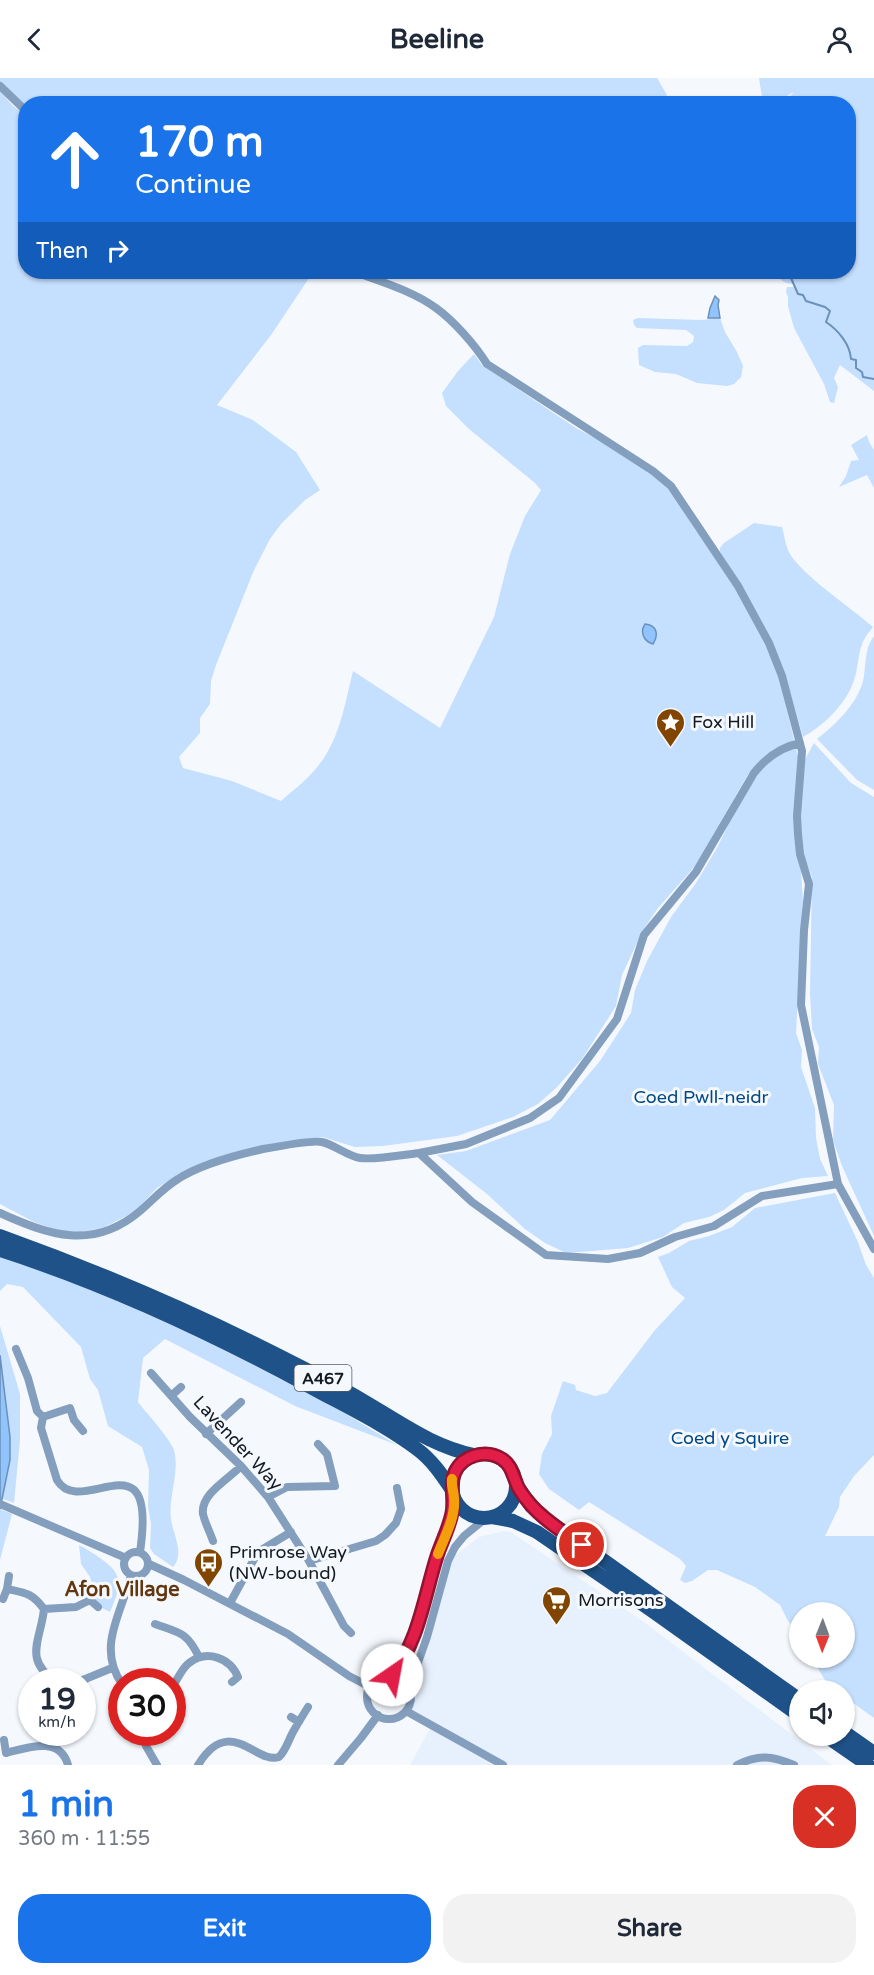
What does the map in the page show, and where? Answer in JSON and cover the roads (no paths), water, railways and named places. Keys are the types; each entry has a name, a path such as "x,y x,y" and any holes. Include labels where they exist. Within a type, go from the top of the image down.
{"main road":[{"name":"A467","path":"0,1236 110,1277 179,1307 351,1393 435,1444 453,1451 474,1455"},
{"name":"A467","path":"0,1250 164,1314 276,1368 418,1449 436,1467 453,1494"},
{"path":"789,1692 544,1518 531,1506 516,1484 509,1466 502,1459 493,1455 474,1455 465,1460 455,1472 453,1494 461,1509 467,1514 513,1521 537,1532 789,1708"},
{"path":"489,1517 499,1514 510,1505 514,1498 516,1484"},
{"path":"855,1740 874,1753"},
{"path":"840,1746 868,1765"}],"street":[{"path":"0,86 18,103"},
{"path":"373,279 417,296 438,309 475,346 487,364 653,471 671,486 738,586 769,643 782,676 802,751 797,816 800,854 809,884 804,930 801,1005 838,1184 874,1249"},
{"path":"0,1213 38,1230 75,1237 108,1230 132,1217 158,1193 200,1167 264,1149 320,1142 359,1158 418,1153 466,1144 530,1118 559,1098 617,1019 644,935 696,872 754,772 764,760 780,750 800,743"},
{"path":"418,1153 472,1202 546,1255 608,1259 640,1253 675,1237 714,1226 762,1196 838,1184"},
{"path":"16,1349 28,1378 37,1411 43,1417"},
{"name":"Lavender Way","path":"151,1373 206,1434 242,1466 268,1497 309,1561 344,1626 351,1633"},
{"path":"172,1395 181,1387"},
{"path":"206,1434 241,1402"},
{"path":"43,1417 69,1404 74,1420 83,1431"},
{"path":"43,1417 41,1428 61,1487 68,1492 80,1492 121,1485 133,1489 140,1496 144,1525 141,1552"},
{"path":"268,1497 287,1487 335,1486 327,1455 318,1444"},
{"path":"213,1541 204,1517 204,1503 214,1490 242,1466"},
{"path":"309,1561 376,1541 386,1534 396,1522 401,1509 397,1488"},
{"path":"392,1675 404,1660 413,1639 438,1553 448,1528 453,1494"},
{"path":"0,1504 126,1558"},
{"path":"409,1688 427,1637 451,1554 464,1536 489,1517"},
{"path":"230,1604 258,1552 291,1532"},
{"path":"132,1552 141,1552 147,1557 149,1564 144,1574 131,1575 125,1568 126,1558 132,1552"},
{"path":"149,1564 288,1634 349,1676 370,1687"},
{"path":"112,1668 110,1642 131,1575"},
{"path":"3,1599 9,1576"},
{"path":"7,1590 31,1595 44,1609 43,1622 36,1642 36,1651 42,1668"},
{"path":"88,1590 90,1600 98,1608"},
{"path":"44,1609 76,1607 90,1600"},
{"path":"155,1624 185,1635 192,1642 199,1657"},
{"path":"185,1668 199,1657 221,1659 234,1668 238,1677 232,1682"},
{"path":"392,1675 401,1679 409,1688 410,1704 402,1715 391,1719 378,1715 370,1708 368,1701 370,1687 378,1678 392,1675"},
{"path":"198,1765 211,1749 220,1744 240,1749 261,1761 272,1761 280,1756 295,1719 308,1707"},
{"path":"406,1711 503,1765"},
{"path":"338,1765 378,1715"},
{"path":"4,1740 6,1753 4,1763"},
{"path":"6,1753 43,1745 60,1752 66,1758 68,1765"},
{"path":"146,1746 157,1765"},
{"path":"737,1765 748,1759 762,1757 776,1757 794,1765"}],"water":[{"path":"715,296 719,300 720,318 708,318 710,308"},
{"path":"645,624 652,626 656,631 653,644 643,636"},
{"path":"0,1355 10,1437 10,1460 0,1509"}],"waterway":[{"path":"791,279 798,294 803,295 806,301 830,311 826,322 843,338 851,359 856,360 856,368 862,372 863,377 874,379"}],"place":[{"name":"Fox Hill","path":"671,748"},
{"name":"Primrose Way (NW-bound)","path":"208,1588"},
{"name":"Morrisons","path":"557,1626"}],"district":[{"name":"Afon Village","path":"122,1589"}],"park label":[{"name":"Coed Pwll-neidr","path":"701,1097"},
{"name":"Coed y Squire","path":"730,1438"}]}
